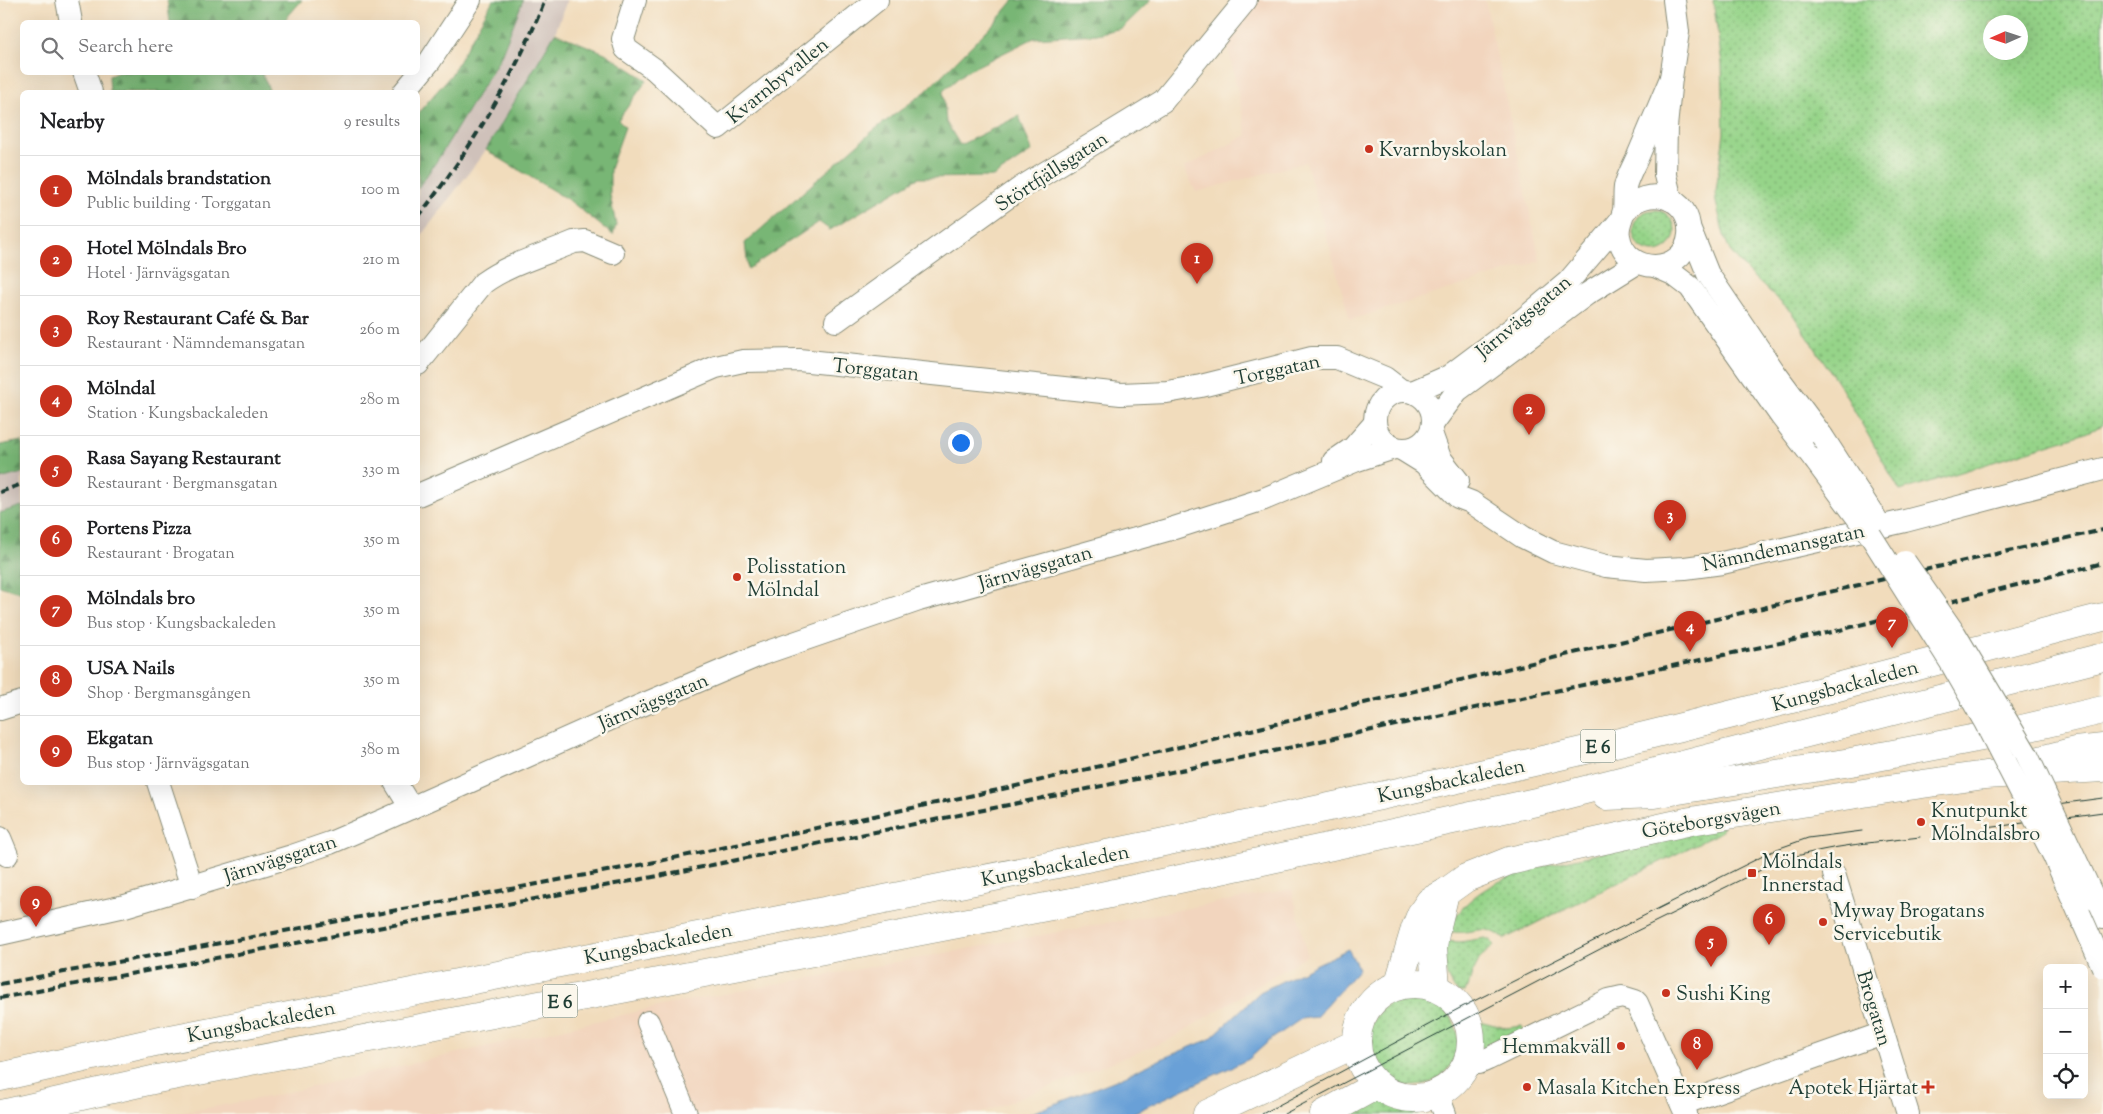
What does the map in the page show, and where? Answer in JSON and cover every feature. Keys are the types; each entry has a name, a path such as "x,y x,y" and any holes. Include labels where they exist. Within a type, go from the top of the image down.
{"main road":[{"name":"Kungsbackaleden","path":"0,1077 150,1043 1089,859 1542,760 1760,707 2103,617"},
{"name":"Kungsbackaleden","path":"2,1114 157,1079 1087,899 1550,799 2103,656"},
{"path":"1550,799 1654,794 1851,762 2013,731 2103,710"},
{"name":"Göteborgsvägen","path":"1985,775 2075,751 2103,748"},
{"path":"2092,769 2103,788"},
{"name":"Göteborgsvägen","path":"1398,986 1421,914 1430,901 1445,894 1466,878 1489,868 1552,851 1690,821 1985,775 2092,769"},
{"path":"1436,988 1434,934 1445,894"},
{"path":"1417,984 1436,988 1457,1004 1466,1019 1471,1040 1467,1059 1441,1103 1419,1097 1402,1096 1377,1084 1366,1073 1356,1043 1359,1024 1368,1007 1381,994 1398,986 1417,984"},
{"path":"1208,1114 1356,1043"},
{"path":"1324,1114 1377,1084"}],"street":[{"path":"67,0 71,20"},
{"path":"420,73 430,61 470,0"},
{"name":"Kvarnbyvallen","path":"635,0 623,39 626,49 654,69 718,128 877,0"},
{"name":"Störtfjällsgatan","path":"836,321 1022,187 1163,101 1246,0"},
{"path":"1671,200 1665,175 1670,78 1678,32 1674,0"},
{"path":"85,75 91,90"},
{"path":"406,90 418,75"},
{"path":"1670,78 1625,188 1618,233 1621,245 1628,255 1684,281 1726,320 1822,436 1908,567 1955,634 2028,755 2103,918"},
{"path":"1622,217 1631,204 1645,197 1660,196 1671,200 1682,209 1726,320 1781,416 1871,536 1950,661 1985,722 2054,856 2103,968"},
{"name":"Järnvägsgatan","path":"1407,391 1449,376 1512,328 1568,282 1622,217"},
{"path":"1647,265 1670,263 1682,254 1688,241 1689,227"},
{"path":"420,361 482,283 490,278 509,268 574,242 585,242 613,253"},
{"name":"Järnvägsgatan","path":"1432,427 1458,391 1587,294 1647,265"},
{"name":"Torggatan","path":"420,494 716,367 743,361 799,360 1121,394 1167,392 1200,386 1312,358 1337,358 1385,378 1407,391"},
{"path":"1355,366 1372,400 1379,436 1399,449 1419,445 1432,427 1432,412 1428,403 1421,396 1407,391 1386,397 1376,417"},
{"name":"Järnvägsgatan","path":"1311,478 1353,448 1376,417"},
{"name":"Nämndemansgatan","path":"1432,427 1440,458 1453,476 1467,489 1471,502"},
{"name":"Järnvägsgatan","path":"0,934 80,917 192,887 322,846 627,711 762,654 919,600 1255,502 1356,460 1399,449"},
{"name":"Nämndemansgatan","path":"1399,449 1424,463 1458,497 1471,502 1523,537 1553,552 1606,566 1664,570 1722,563 1905,520 2103,470"},
{"path":"0,709 20,703"},
{"path":"159,785 192,887"},
{"path":"397,785 411,808"},
{"name":"Brogatan","path":"1834,874 1908,1114"},
{"path":"1467,1059 1479,1062 1488,1059 1609,1000 1622,997 1635,1001 1684,1109 1883,1034"},
{"path":"648,1022 686,1114"}],"shaded area":[{"path":"523,0 567,0 555,33 486,150 420,237 420,185 500,58"},
{"name":"Kvarnbyskolan","path":"1251,0 1485,0 1540,261 1350,320 1306,162 1196,192 1184,168 1247,135 1226,37"},
{"path":"20,474 20,507 0,513 0,479"},
{"path":"1292,889 1307,955 1169,1040 979,1114 175,1114 268,1097 670,1004"}],"green space":[{"path":"167,0 302,0 285,20 170,20"},
{"path":"493,0 523,0 500,58 420,185 420,111 451,75"},
{"path":"1014,0 1151,0 1122,28 1096,34 1034,38 965,72 943,91 946,122 960,145 1019,116 1032,151 993,177 918,178 830,230 819,222 748,269 745,243 874,130 925,92 997,20"},
{"path":"1713,0 2103,0 2103,425 2083,434 1900,491 1842,389 1792,313 1748,272 1730,251 1715,198 1724,133 1722,63"},
{"path":"555,33 605,53 647,80 618,120 625,127 610,169 610,195 616,225 613,235 570,201 486,150"},
{"path":"263,75 269,90 110,90 109,76"},
{"path":"1650,210 1658,210 1669,216 1675,231 1669,246 1658,252 1650,252 1639,246 1633,235 1633,227 1639,216"},
{"path":"20,441 20,474 0,479 0,445"},
{"path":"20,507 20,592 0,586 0,513"},
{"path":"1724,826 1721,832 1504,939 1497,933 1490,931 1449,931 1453,920 1473,898 1492,885 1512,876 1534,868"},
{"path":"1485,938 1494,945 1480,958 1468,987 1464,992 1459,992 1454,988 1447,976 1445,941 1460,942"},
{"path":"1413,996 1430,999 1445,1009 1455,1024 1458,1041 1455,1058 1445,1073 1430,1083 1413,1086 1396,1083 1381,1073 1371,1058 1368,1041 1371,1024 1381,1009 1396,999"},
{"path":"1483,1022 1506,1028 1522,1026 1525,1033 1477,1053 1477,1026"},
{"path":"1374,1101 1400,1105 1419,1114 1343,1114"}],"water":[{"path":"1348,949 1359,969 1316,1017 1301,1019 1269,1041 1249,1059 1131,1114 1029,1114 1116,1080 1210,1039 1260,992"}],"tram line":[{"path":"1975,815 2103,798"},
{"path":"1987,828 2103,812"},
{"path":"1262,1114 1460,1008 1777,849 1808,838 1862,831"},
{"path":"1284,1114 1604,947 1775,863 1828,849 1920,837"}],"railway":[{"path":"420,214 473,140 489,113 520,57 545,0"},
{"path":"0,492 20,485"},
{"path":"0,984 650,863 1012,787 1884,579 2103,530"},
{"path":"0,998 653,877 1250,756 1836,631 2103,563"}],"place":[{"name":"Kvarnbyskolan","path":"1369,149"},
{"name":"Mölndals brandstation","path":"1197,284"},
{"name":"Hotel Mölndals Bro","path":"1529,435"},
{"name":"Roy Restaurant Café & Bar","path":"1670,541"},
{"name":"Polisstation Mölndal","path":"737,577"},
{"name":"Mölndals bro","path":"1892,648"},
{"name":"Mölndal","path":"1690,652"},
{"name":"Knutpunkt Mölndalsbro","path":"1921,822"},
{"name":"Mölndals Innerstad","path":"1752,873"},
{"name":"Myway Brogatans Servicebutik","path":"1823,922"},
{"name":"Ekgatan","path":"36,927"},
{"name":"Portens Pizza","path":"1769,945"},
{"name":"Rasa Sayang Restaurant","path":"1711,967"},
{"name":"Sushi King","path":"1666,993"},
{"name":"Hemmakväll","path":"1621,1046"},
{"name":"USA Nails","path":"1697,1070"},
{"name":"Masala Kitchen Express","path":"1527,1087"},
{"name":"Apotek Hjärtat","path":"1928,1087"}]}
